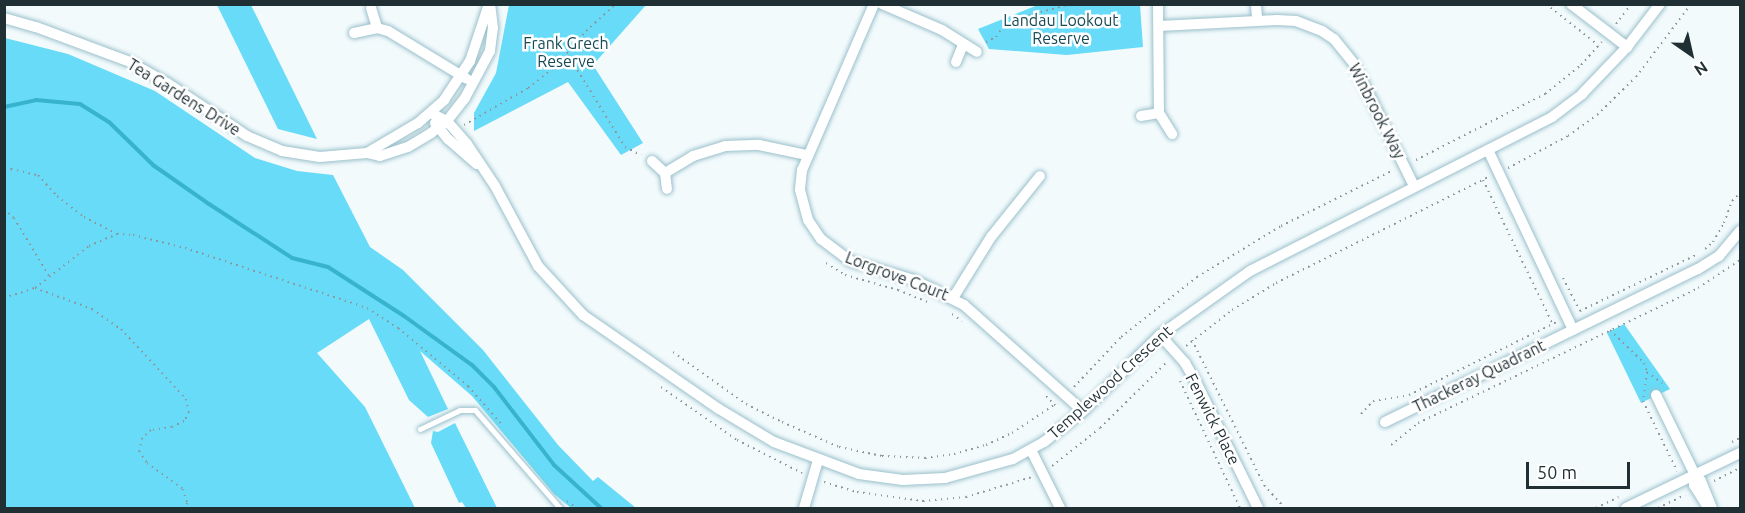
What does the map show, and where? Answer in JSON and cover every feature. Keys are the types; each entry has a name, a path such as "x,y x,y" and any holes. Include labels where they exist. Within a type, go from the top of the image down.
{"street":[{"path":"431,113 461,75 474,53 490,4"},
{"path":"442,124 475,84 487,61 492,40 490,4"},
{"name":"Lorgrove Court","path":"874,4 806,155 800,180 801,200 808,220 821,239 840,254 860,265 914,280 953,298 979,317 1083,411"},
{"path":"882,4 942,30 976,52"},
{"path":"1158,4 1159,113 1172,134"},
{"path":"1256,4 1257,19"},
{"path":"1570,4 1627,47"},
{"name":"Templewood Crescent","path":"431,113 467,144 495,186 534,261 575,309 755,433 818,460 859,474 903,480 934,479 970,473 1031,450 1083,411 1160,335 1250,271 1552,117 1582,94 1627,47 1660,4"},
{"path":"371,9 377,28"},
{"name":"Tea Gardens Drive","path":"4,18 36,27 130,62 167,83 247,136 274,148 320,157 367,153 380,156 394,152 442,124"},
{"name":"Winbrook Way","path":"1159,26 1257,19 1296,21 1309,24 1334,39 1354,64 1414,186"},
{"path":"354,33 377,28 388,31 475,84"},
{"path":"956,62 963,45"},
{"name":"Tea Gardens Drive","path":"367,153 431,113"},
{"path":"1141,116 1159,113"},
{"path":"666,173 693,156 725,146 759,145 806,155"},
{"path":"1488,150 1573,330"},
{"path":"652,161 666,173 667,189"},
{"path":"953,298 991,237 1040,176"},
{"name":"Thackeray Quadrant","path":"1385,422 1698,269 1719,256 1740,231"},
{"name":"Fenwick Place","path":"1160,335 1185,363 1195,380 1258,508"},
{"path":"1656,395 1695,475 1701,481 1710,508"},
{"path":"1031,450 1060,508"},
{"path":"1626,508 1740,453"},
{"path":"804,508 818,460"}],"lane":[{"path":"420,429 460,410 475,410 560,508"}],"path":[{"path":"461,127 528,88 567,54 586,31 616,4"},
{"path":"976,52 980,46 996,37 1006,22 1070,4"},
{"path":"1546,4 1599,46"},
{"path":"673,352 746,404 839,447 882,456 925,458 954,454 986,445 1012,433 1055,405 1121,337 1197,277 1281,226 1545,94 1581,65 1609,34 1631,4"},
{"path":"567,54 625,147 652,161"},
{"path":"4,171 11,169 38,175 57,196 84,217 117,234 133,235 185,248 367,308 404,333 468,386 506,429"},
{"path":"1483,180 1553,324"},
{"path":"1361,414 1373,401 1408,395 1703,251 1713,242 1724,223 1732,201 1740,194"},
{"path":"4,209 14,218 49,276"},
{"path":"4,298 34,288 89,246 117,234"},
{"path":"1391,445 1418,423 1698,288 1740,260"},
{"path":"826,263 845,275 898,290 936,306"},
{"path":"1559,270 1580,311"},
{"path":"34,288 92,309 121,329 186,399 189,412 184,421 172,427 151,430 142,438 139,451 147,463 183,489 186,508"},
{"path":"944,310 965,323"},
{"path":"1192,340 1264,485 1285,508"},
{"path":"1180,380 1240,508"},
{"path":"1041,391 1055,405"},
{"path":"562,496 577,508"}],"green space":[{"path":"217,5 251,5 317,139 278,129"},
{"name":"Frank Grech Reserve","path":"509,5 646,5 593,65 643,143 621,155 568,82 474,131 474,113 496,73"},
{"name":"Landau Lookout Reserve","path":"1038,5 1140,5 1143,47 1067,55 989,49 978,29"},
{"path":"5,38 68,54 155,91 255,158 297,171 333,175 370,247 403,270 483,350 558,445 593,481 598,477 636,508 571,508 554,494 472,396 420,351 448,409 428,417 409,400 369,319 317,353 365,407 415,508 5,508"},
{"path":"1624,324 1670,389 1641,403 1607,333"},
{"path":"455,423 497,508 466,508 462,502 459,503 431,443 433,431 438,432"}],"waterway":[{"path":"4,107 36,100 80,104 109,122 153,165 209,204 292,258 328,267 404,316 472,365 494,387 554,465 601,508"}]}
